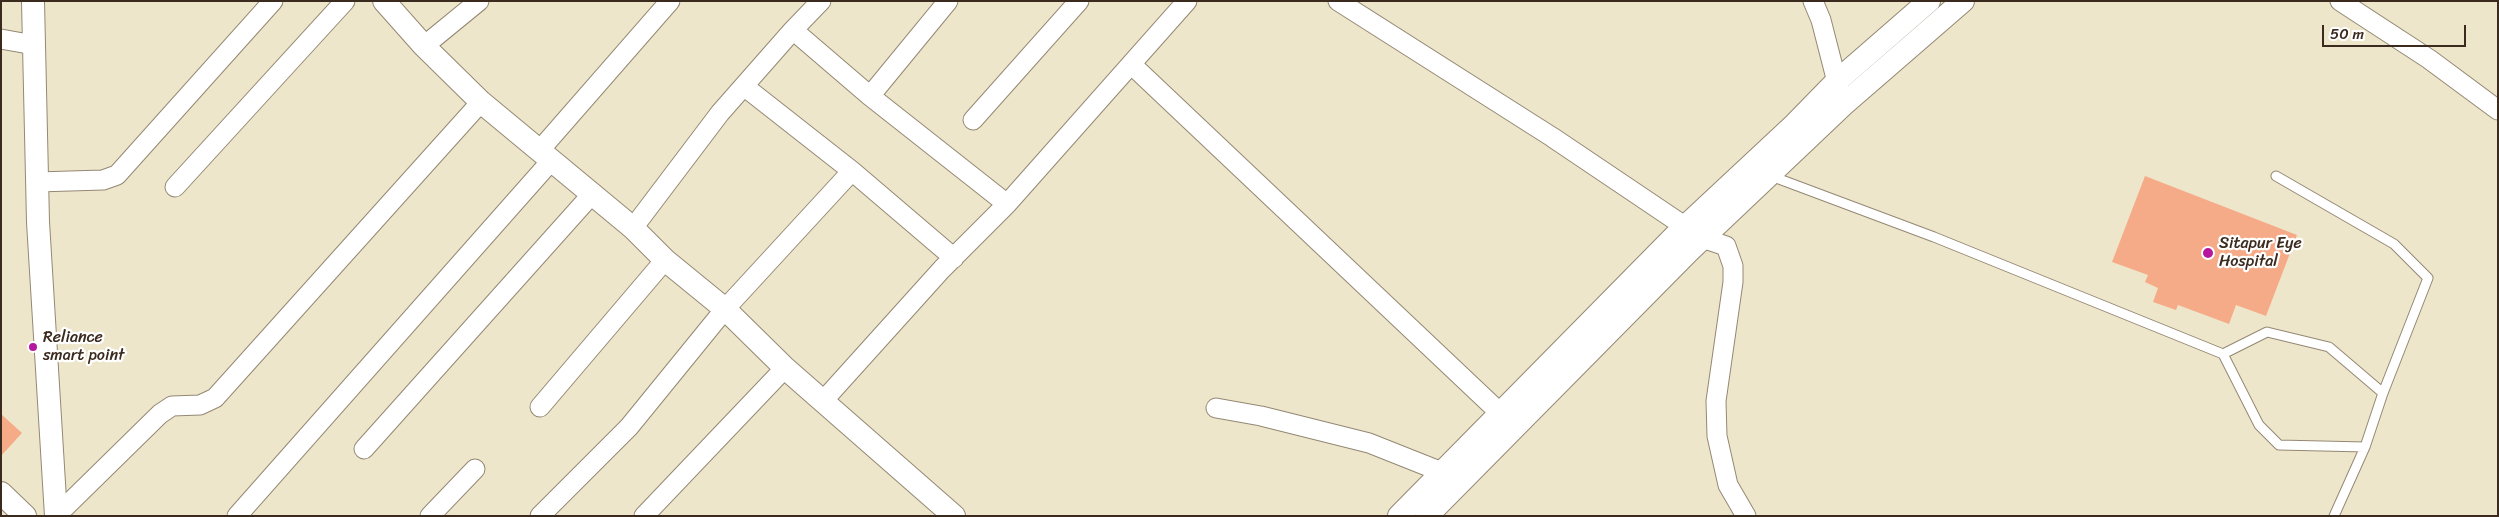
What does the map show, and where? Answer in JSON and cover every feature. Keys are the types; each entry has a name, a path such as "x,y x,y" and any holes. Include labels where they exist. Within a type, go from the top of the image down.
{"street":[{"path":"33,1 38,182 56,516"},
{"path":"38,182 103,180 116,175 273,1"},
{"path":"176,187 345,1"},
{"path":"384,1 424,46 481,102 633,228 666,260 725,309 785,368 954,516"},
{"path":"424,46 479,1"},
{"path":"237,516 545,156 670,1"},
{"path":"633,228 720,114 745,88 793,30 822,1"},
{"path":"870,96 948,1"},
{"path":"973,120 1079,1"},
{"path":"823,401 954,258 1007,204 1187,1"},
{"path":"1338,1 1552,137 1694,232 1726,246 1733,266 1716,401 1716,420 1719,453 1728,485 1746,516"},
{"path":"1813,1 1821,20 1842,104"},
{"path":"1427,516 1534,405 1837,80 1928,1 1955,8"},
{"path":"2340,1 2429,60 2498,110"},
{"path":"1399,516 1499,412 1694,232 1769,175 1842,104 1955,8"},
{"path":"793,30 870,96 1007,204"},
{"path":"1,39 34,45"},
{"path":"1131,64 1499,412"},
{"path":"745,88 852,171 954,258"},
{"path":"56,516 160,414 172,406 200,405 215,398 481,102"},
{"path":"540,516 628,427 725,309 852,171"},
{"path":"364,449 593,194"},
{"path":"540,407 666,260"},
{"path":"644,516 785,368"},
{"path":"1216,408 1261,416 1369,443 1442,472"},
{"path":"430,516 475,469"},
{"path":"1,493 25,516"}],"lane":[{"path":"1769,175 1934,237 2222,354 2259,425 2279,445 2365,447"},
{"path":"2276,176 2394,244 2428,278 2383,393 2365,447 2334,516"},
{"path":"2222,354 2267,332 2329,347 2383,393"}],"building":[{"path":"2145,176 2297,235 2266,316 2236,305 2229,324 2178,305 2176,310 2153,302 2158,288 2145,282 2148,275 2112,262"},
{"path":"1,414 22,433 1,456"}],"place":[{"name":"Sitapur Eye Hospital","path":"2208,253"},
{"name":"Reliance smart point","path":"33,347"}]}
